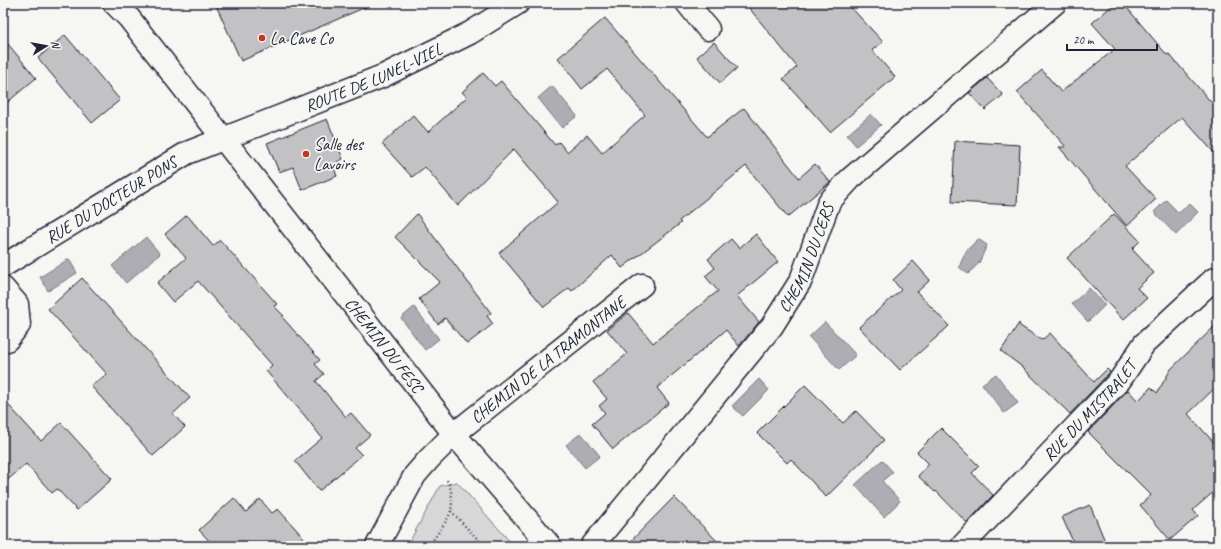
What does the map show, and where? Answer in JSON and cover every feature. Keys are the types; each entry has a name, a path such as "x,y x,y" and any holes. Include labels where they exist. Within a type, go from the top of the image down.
{"street":[{"name":"CHEMIN DU FESC","path":"114,3 129,18 454,434 550,546"},
{"name":"ROUTE DE LUNEL-VIEL","path":"223,140 384,76 470,33 518,3"},
{"path":"687,3 708,29"},
{"name":"CHEMIN DU CERS","path":"592,546 772,326 801,280 829,202 850,179 1055,3"},
{"name":"RUE DU DOCTEUR PONS","path":"3,266 187,154 223,140"},
{"name":"RUE DU MISTRALET","path":"962,546 1120,380 1144,344 1214,279 1218,279"},
{"name":"CHEMIN DE LA TRAMONTANE","path":"377,546 416,475 429,459 454,434 642,285"},
{"path":"3,288 17,304 19,325 7,340 3,341"}],"path":[{"path":"429,546 451,511 451,494 449,484"},
{"path":"451,511 484,546"}],"shaded area":[{"path":"552,86 577,116 562,128 538,98"},
{"path":"871,114 881,125 856,146 847,135"},
{"path":"1166,200 1179,213 1189,203 1198,212 1176,235 1154,212"},
{"path":"146,237 160,254 126,283 112,266"},
{"path":"978,239 987,245 979,263 968,274 959,267 966,251"},
{"path":"69,259 77,273 48,291 40,277"},
{"path":"1089,288 1105,305 1088,322 1072,304"},
{"path":"414,307 439,339 425,350 401,318"},
{"path":"825,322 856,355 839,370 809,337"},
{"path":"996,374 1018,403 1004,413 982,384"},
{"path":"759,379 769,390 743,416 732,406"},
{"path":"581,433 600,456 585,468 566,445"},
{"path":"882,460 893,472 882,481 900,501 884,517 855,485"},
{"path":"457,482 514,546 407,546 440,486"}],"building":[{"name":"La Cave Co","path":"215,3 375,3 241,61"},
{"path":"745,3 847,3 883,42 872,50 895,77 830,132 783,79 797,67"},
{"path":"1115,3 1123,3 1167,55 1169,54 1218,110 1218,157 1182,117 1125,166 1156,199 1127,226 1059,147 1066,147 1017,92 1042,70 1061,92 1115,49 1092,23"},
{"path":"605,18 707,137 744,108 799,178 815,164 830,182 788,217 746,166 679,221 681,223 622,268 612,255 572,291 569,288 544,307 499,253 558,202 514,149 458,206 425,167 412,177 382,144 413,115 428,132 467,97 462,92 483,73 495,86 501,81 555,145 559,142 567,152 587,135 602,153 645,115 607,69 582,89 558,58"},
{"path":"65,35 120,100 92,123 38,58"},
{"path":"3,38 36,78 3,106"},
{"path":"714,42 737,68 720,83 697,57"},
{"path":"987,78 1003,95 985,110 969,93"},
{"name":"Salle des Lavoirs","path":"327,119 343,159 337,162 338,164 333,166 337,176 302,190 293,167 279,172 267,143"},
{"path":"955,141 1020,145 1017,205 952,202"},
{"path":"417,214 491,313 487,316 493,324 467,344 445,318 438,324 419,299 440,282 395,237"},
{"path":"1114,214 1140,241 1132,249 1154,273 1137,288 1147,298 1123,320 1067,258"},
{"path":"187,215 213,246 220,240 277,304 274,306 284,316 282,317 320,360 315,364 324,374 316,381 346,417 351,413 370,435 355,448 362,455 319,491 295,461 322,438 266,371 272,365 198,281 173,302 157,283 186,258 165,234"},
{"path":"756,234 778,262 737,296 759,322 739,346 726,330 657,388 669,403 613,449 592,424 605,413 599,406 607,399 593,382 627,354 607,330 628,313 653,343 718,291 705,276 715,268 708,259 731,239 739,248"},
{"path":"913,261 930,280 917,292 949,326 900,370 859,327 901,290 893,280"},
{"path":"82,278 190,398 173,414 185,427 153,456 91,386 107,374 48,309"},
{"path":"1019,323 1020,326 1042,340 1050,333 1094,382 1107,369 1110,372 1070,414 1021,366 1001,351"},
{"path":"1218,323 1218,385 1188,414 1218,447 1218,488 1193,510 1198,516 1170,540 1140,505 1151,495 1088,432 1128,390 1138,401 1151,387 1157,393 1171,369"},
{"path":"805,385 843,423 856,411 884,440 826,497 791,459 787,463 757,433"},
{"path":"3,399 41,441 61,423 112,479 77,510 57,489 52,493 26,464 3,484"},
{"path":"941,428 979,466 972,473 993,495 967,523 936,491 935,492 918,476 929,464 917,452"},
{"path":"674,497 722,546 626,546"},
{"path":"234,498 246,512 260,499 272,513 278,509 311,546 214,546 199,530"},
{"path":"1090,505 1107,546 1075,546 1062,517"}],"place":[{"name":"La Cave Co","path":"262,38"},
{"name":"Salle des Lavoirs","path":"306,154"}]}
